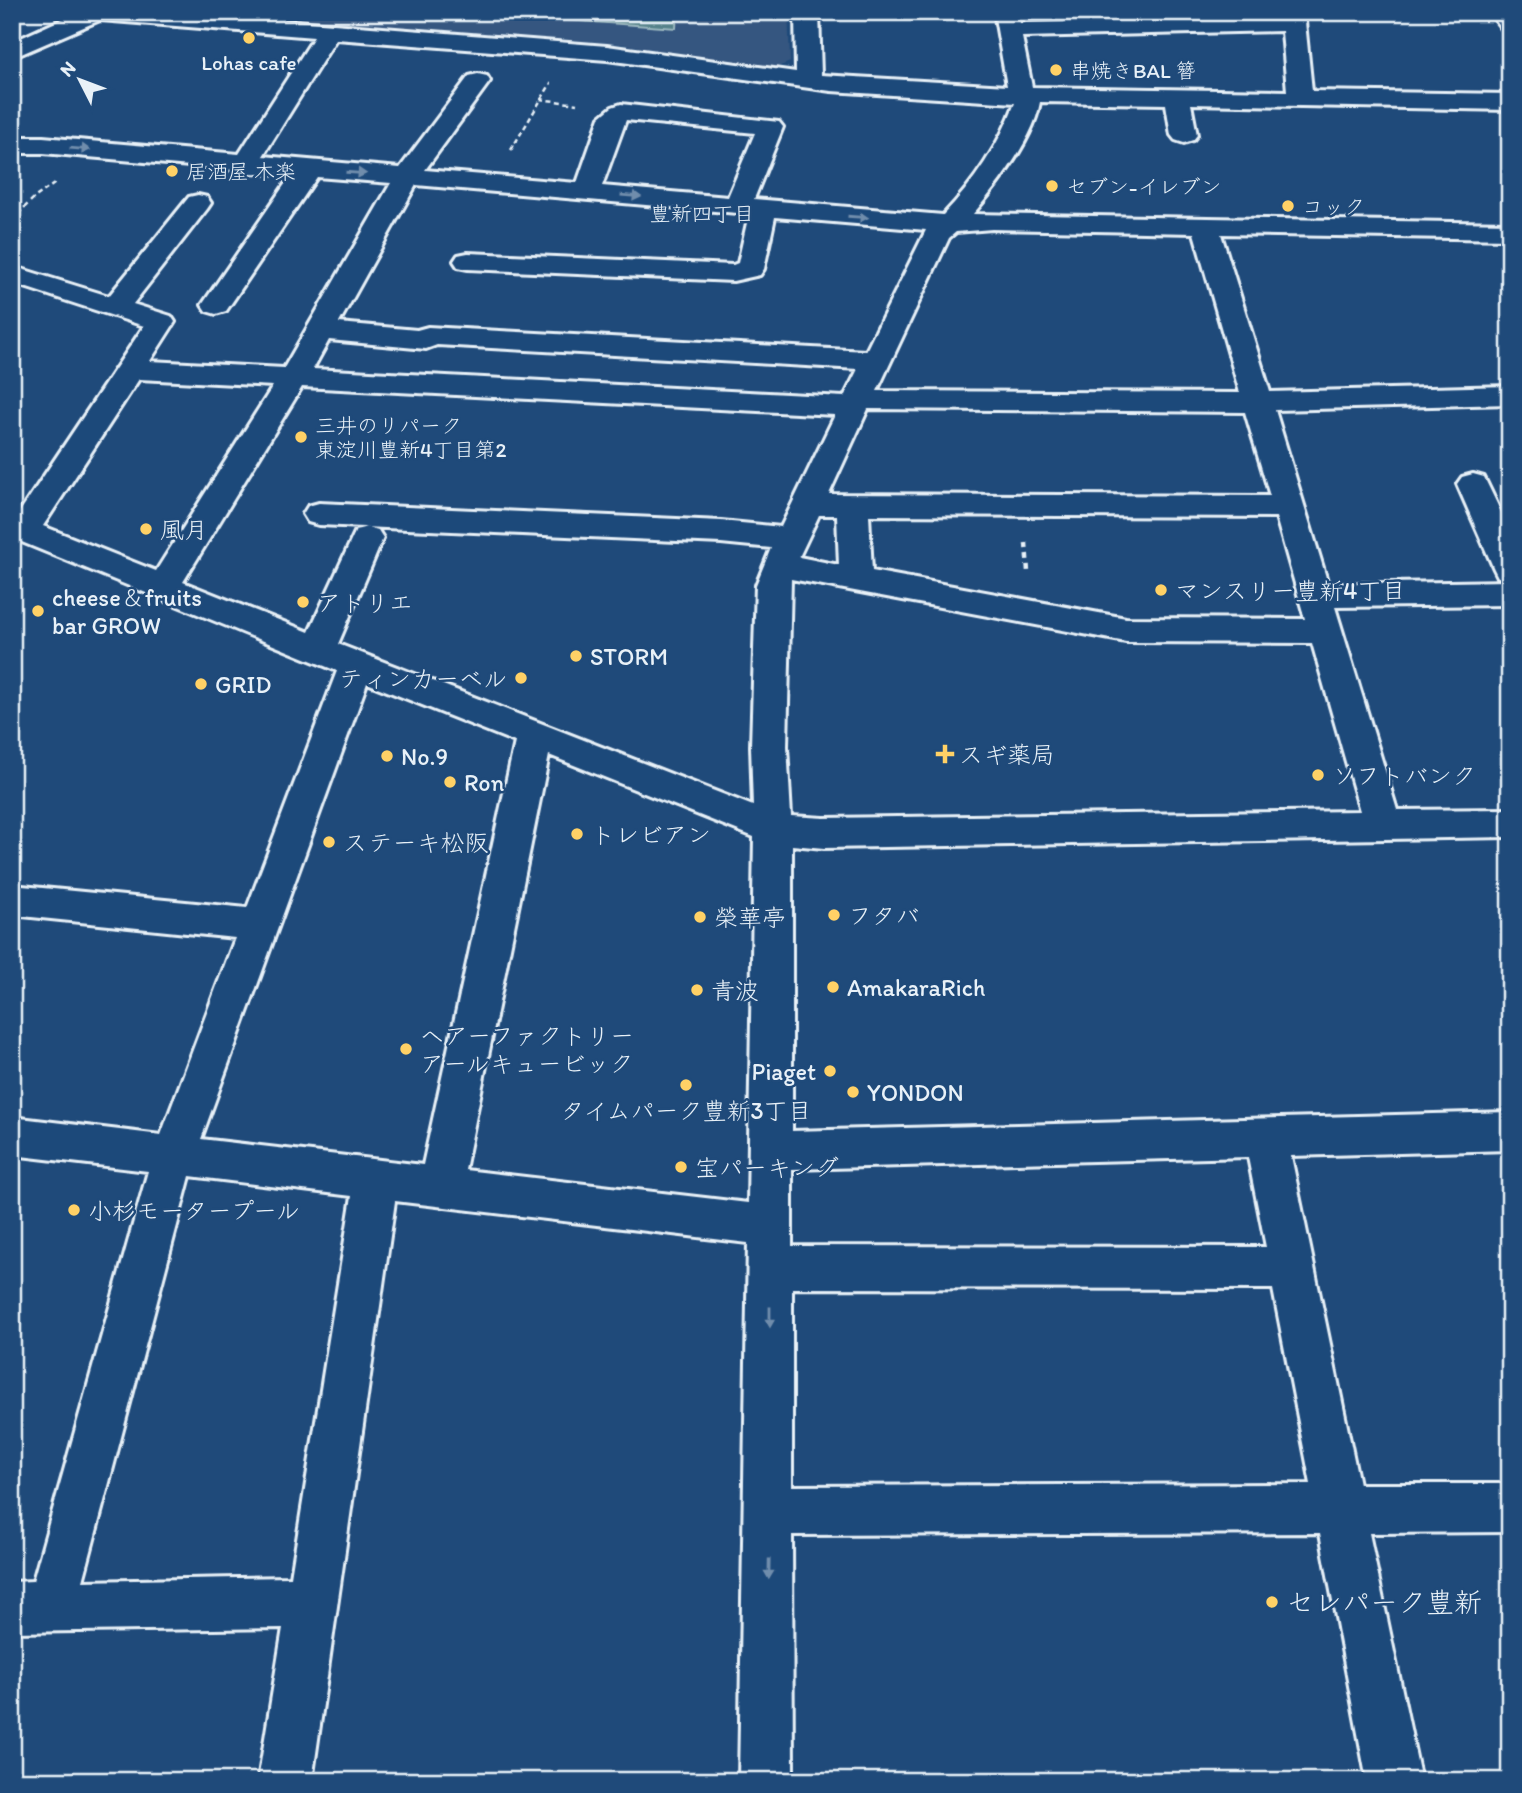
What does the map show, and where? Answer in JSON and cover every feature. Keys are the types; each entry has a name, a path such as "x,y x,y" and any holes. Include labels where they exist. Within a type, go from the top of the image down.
{"street":[{"path":"807,12 810,82"},
{"path":"1501,12 1510,24"},
{"path":"12,51 94,13 574,51 810,82 1025,94 1510,102"},
{"path":"766,1781 773,829 769,746 773,585 785,552 937,234 951,224 1010,145 1028,103 1017,82 1007,21 1292,18 1300,98"},
{"path":"245,165 330,30"},
{"path":"163,587 293,378 408,176 478,81"},
{"path":"1177,96 1184,135"},
{"path":"468,261 733,273 750,269 756,250 750,207 770,127 621,112 613,117 587,192"},
{"path":"12,145 408,176 951,224 992,221 1510,231"},
{"path":"216,305 308,170"},
{"path":"116,306 198,203"},
{"path":"1205,225 1383,825"},
{"path":"12,274 161,322 18,528 337,658 773,829 824,832 1510,823"},
{"path":"320,330 426,340 428,337 876,361"},
{"path":"130,369 856,403 1258,404 1290,399 1510,396"},
{"path":"1474,484 1510,569"},
{"path":"808,504 1289,507"},
{"path":"852,504 856,579"},
{"path":"319,514 721,532 785,552 856,579 1126,630 1325,631"},
{"path":"312,1602 32,1606 175,1153 260,925 337,658 367,538"},
{"path":"1315,596 1510,593"},
{"path":"440,1185 535,734"},
{"path":"12,900 260,925"},
{"path":"772,1151 1510,1132"},
{"path":"12,1136 440,1185 771,1246 1292,1268"},
{"path":"1266,1138 1394,1781"},
{"path":"285,1781 376,1179"},
{"path":"770,1511 1510,1508"}],"path":[{"path":"492,184 540,99 574,51"},
{"path":"12,220 34,198 55,184 86,149"},
{"path":"1023,505 1031,612"}],"shaded area":[{"path":"211,12 788,12 790,62 775,68 620,44"}],"green space":[{"path":"454,12 677,12 676,28"}],"place":[{"name":"Lohas cafe","path":"249,38"},
{"name":"串焼きBAL 簪","path":"1056,70"},
{"name":"居酒屋 木楽","path":"172,171"},
{"name":"セブン-イレブン","path":"1052,186"},
{"name":"コック","path":"1288,206"},
{"name":"三井のリパーク 東淀川豊新4丁目第2","path":"301,437"},
{"name":"風月","path":"146,529"},
{"name":"マンスリー豊新4丁目","path":"1161,590"},
{"name":"アトリエ","path":"303,602"},
{"name":"cheese＆fruits bar GROW","path":"38,611"},
{"name":"STORM","path":"576,656"},
{"name":"ティンカーベル","path":"521,678"},
{"name":"GRID","path":"201,684"},
{"name":"スギ薬局","path":"945,754"},
{"name":"No.9","path":"387,756"},
{"name":"ソフトバンク","path":"1318,775"},
{"name":"Ron","path":"450,782"},
{"name":"トレビアン","path":"577,834"},
{"name":"ステーキ松阪","path":"329,842"},
{"name":"フタバ","path":"834,915"},
{"name":"榮華亭","path":"700,917"},
{"name":"AmakaraRich","path":"833,987"},
{"name":"青波","path":"697,990"},
{"name":"ヘアーファクトリー アールキュービック","path":"406,1049"},
{"name":"Piaget","path":"830,1071"},
{"name":"タイムパーク豊新3丁目","path":"686,1085"},
{"name":"YONDON","path":"853,1092"},
{"name":"宝パーキング","path":"681,1167"},
{"name":"小杉モータープール","path":"74,1210"},
{"name":"セレパーク豊新","path":"1272,1602"}],"district":[{"name":"豊新四丁目","path":"702,213"}]}
